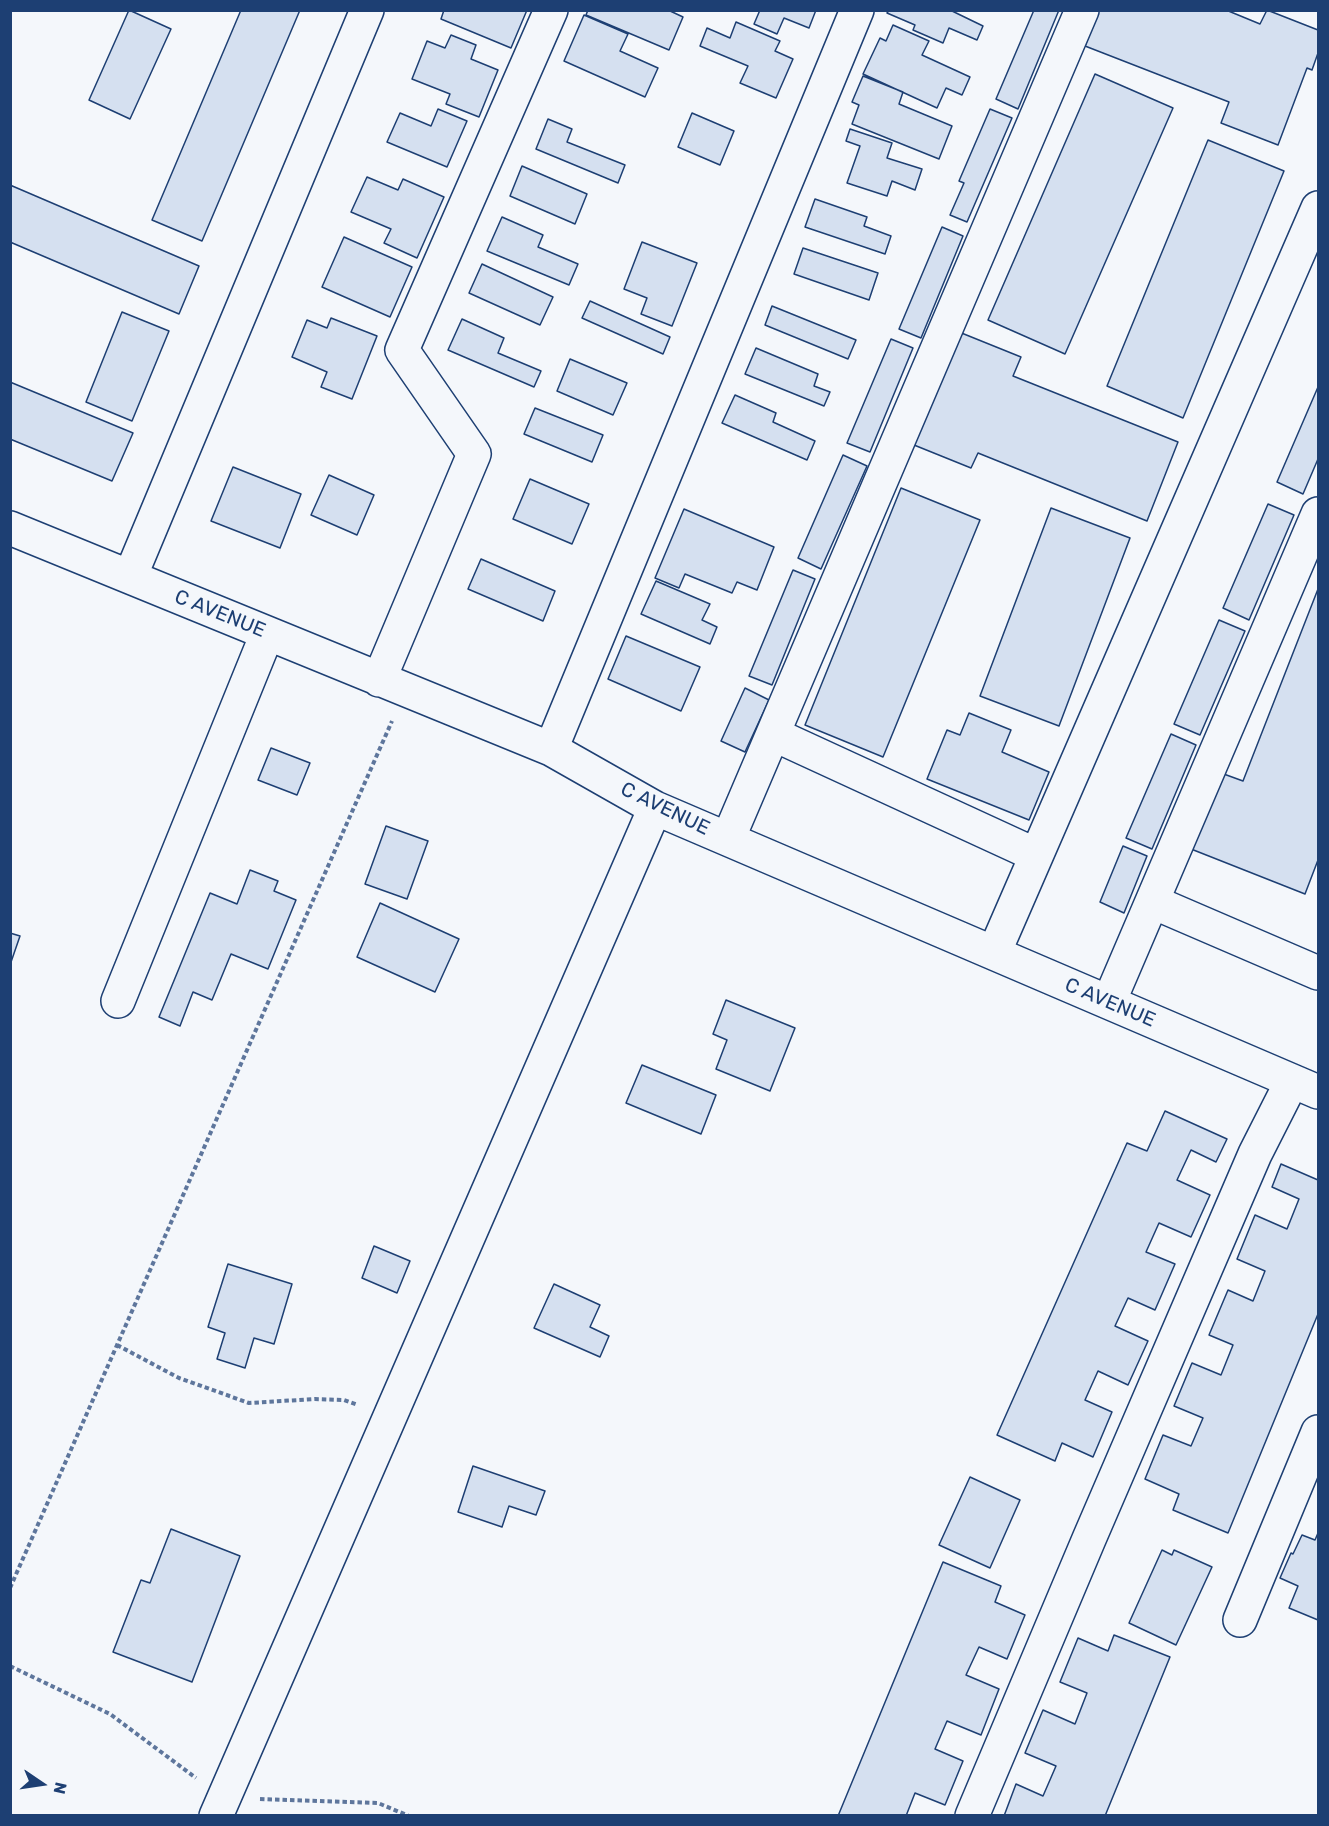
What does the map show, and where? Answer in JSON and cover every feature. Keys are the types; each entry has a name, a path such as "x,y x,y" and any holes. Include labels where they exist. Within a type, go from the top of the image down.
{"street":[{"path":"130,577 367,10"},
{"path":"392,685 474,454 402,350 551,10"},
{"path":"551,749 857,10"},
{"path":"728,839 1082,10"},
{"path":"994,953 1318,208"},
{"path":"1109,1002 1318,514"},
{"name":"C AVENUE","path":"10,528 551,749 656,808 1305,1086"},
{"path":"118,1002 267,634"},
{"path":"773,734 1036,855"},
{"path":"216,1815 656,808"},
{"path":"1152,902 1318,973"},
{"path":"972,1815 1255,1154 1305,1086"},
{"path":"1240,1620 1318,1432"}],"path":[{"path":"10,1588 117,1345 392,685"},
{"path":"117,1345 180,1378 249,1403 315,1398 344,1400 389,1419"}],"building":[{"path":"129,10 171,29 130,119 89,100"},
{"path":"241,10 300,10 202,241 152,220"},
{"path":"444,10 527,10 511,48 441,19"},
{"path":"588,10 668,10 683,17 669,50 586,15"},
{"path":"760,10 816,10 809,28 784,18 777,34 754,24"},
{"path":"889,10 950,10 983,26 977,40 949,28 943,43 913,30 915,25 887,13"},
{"path":"1034,10 1059,10 1018,109 996,99"},
{"path":"1099,10 1226,10 1260,24 1267,10 1318,30 1318,53 1312,70 1307,68 1278,145 1221,123 1229,102 1085,46"},
{"path":"584,15 628,34 620,51 658,68 645,97 564,61"},
{"path":"736,22 780,41 775,51 793,59 776,98 740,83 748,66 700,46 707,28 730,38"},
{"path":"893,25 929,41 922,55 970,77 962,95 946,88 937,108 863,74 880,38 886,41"},
{"path":"451,35 476,45 471,59 498,70 479,117 446,104 450,94 412,79 427,41 445,48"},
{"path":"1095,74 1173,108 1065,354 988,320"},
{"path":"863,76 903,92 899,104 952,126 939,159 852,124 859,105 852,102"},
{"path":"438,109 467,121 447,167 387,142 400,113 431,126"},
{"path":"990,109 1012,118 967,222 950,215 964,183 959,181"},
{"path":"692,113 734,131 720,165 678,147"},
{"path":"548,119 572,129 567,142 625,165 618,183 536,149"},
{"path":"850,129 892,143 887,158 922,169 915,190 892,181 887,196 847,183 860,146 846,141"},
{"path":"1208,140 1284,171 1183,418 1107,386"},
{"path":"522,166 587,194 575,224 510,196"},
{"path":"367,177 398,190 403,179 444,197 417,258 384,243 391,229 351,212"},
{"path":"10,185 199,266 179,314 10,242"},
{"path":"815,199 867,217 864,226 891,236 885,254 805,227"},
{"path":"502,217 543,235 538,247 578,264 569,285 487,251"},
{"path":"942,227 963,236 921,338 899,329"},
{"path":"344,237 412,267 390,317 322,287"},
{"path":"642,242 697,263 672,326 641,314 647,298 624,289"},
{"path":"803,248 878,273 869,300 794,274"},
{"path":"482,264 553,297 540,325 469,293"},
{"path":"590,301 670,337 663,354 582,318"},
{"path":"772,306 856,340 848,359 765,325"},
{"path":"122,312 169,331 132,421 86,402"},
{"path":"331,318 377,336 352,399 321,387 327,372 292,357 307,320 327,328"},
{"path":"462,319 504,338 498,353 541,371 534,387 448,350"},
{"path":"959,332 1021,357 1013,376 1178,442 1147,521 978,453 971,468 914,445"},
{"path":"891,339 913,348 870,452 847,443"},
{"path":"756,348 818,374 814,386 830,392 824,406 745,374"},
{"path":"570,359 627,383 613,415 557,391"},
{"path":"10,382 133,433 112,481 10,439"},
{"path":"1318,387 1318,459 1303,494 1277,482"},
{"path":"735,395 776,413 773,422 815,441 807,460 722,423"},
{"path":"535,408 603,435 592,462 524,434"},
{"path":"843,455 867,466 821,569 798,558"},
{"path":"233,467 301,494 280,548 211,521"},
{"path":"329,475 374,495 357,535 311,515"},
{"path":"530,479 589,504 572,544 513,519"},
{"path":"901,488 980,520 883,757 805,725"},
{"path":"1268,504 1294,515 1249,620 1223,608"},
{"path":"1051,508 1130,538 1059,726 980,696"},
{"path":"684,509 774,547 757,590 737,582 732,593 685,574 679,588 655,578"},
{"path":"481,559 555,591 543,621 468,589"},
{"path":"793,570 815,579 772,685 749,676"},
{"path":"656,581 710,604 702,620 717,627 710,644 641,614"},
{"path":"1318,589 1318,860 1305,894 1191,849 1221,773 1243,781"},
{"path":"1219,620 1245,631 1200,735 1174,724"},
{"path":"626,636 700,667 681,711 608,679"},
{"path":"745,688 769,700 745,752 721,741"},
{"path":"969,713 1011,730 1002,752 1049,772 1029,820 927,779 947,730 960,735"},
{"path":"1171,734 1196,745 1152,849 1126,838"},
{"path":"271,748 310,763 297,795 258,780"},
{"path":"386,826 428,841 407,899 365,884"},
{"path":"1123,846 1147,856 1124,913 1100,902"},
{"path":"250,870 278,881 274,891 296,900 268,969 231,954 212,1000 193,992 180,1026 159,1017 210,893 237,904"},
{"path":"380,903 459,939 435,992 357,957"},
{"path":"10,933 20,936 10,965"},
{"path":"726,1000 795,1028 770,1091 716,1069 727,1040 713,1034"},
{"path":"642,1065 716,1095 701,1134 626,1103"},
{"path":"1165,1111 1227,1139 1216,1162 1191,1150 1177,1180 1210,1195 1191,1237 1159,1223 1146,1252 1175,1264 1155,1310 1128,1298 1115,1326 1148,1341 1128,1385 1098,1371 1085,1400 1112,1412 1093,1457 1062,1443 1055,1461 997,1435 1127,1143 1147,1151"},
{"path":"1281,1164 1318,1180 1318,1314 1228,1533 1173,1510 1179,1494 1145,1479 1163,1435 1191,1446 1203,1418 1174,1406 1192,1363 1221,1375 1233,1345 1209,1335 1228,1290 1253,1301 1265,1271 1237,1259 1255,1215 1287,1229 1299,1199 1272,1187"},
{"path":"374,1246 410,1261 397,1293 362,1278"},
{"path":"228,1264 292,1284 274,1344 254,1338 245,1368 217,1359 225,1333 208,1327"},
{"path":"554,1284 600,1305 590,1327 609,1336 600,1357 534,1328"},
{"path":"473,1466 545,1491 536,1515 509,1506 502,1527 458,1512"},
{"path":"970,1477 1020,1500 990,1568 939,1545"},
{"path":"171,1529 240,1556 192,1682 113,1652 141,1580 150,1583"},
{"path":"1318,1533 1318,1620 1289,1608 1298,1586 1280,1578 1302,1535 1315,1540"},
{"path":"1162,1550 1172,1555 1174,1550 1212,1567 1176,1645 1129,1623"},
{"path":"943,1562 1001,1586 995,1602 1025,1615 1007,1659 979,1647 966,1675 999,1689 981,1735 947,1721 935,1749 963,1761 945,1805 915,1793 906,1816 838,1816"},
{"path":"1114,1635 1170,1657 1105,1816 1004,1816 1016,1784 1043,1796 1056,1766 1025,1753 1043,1710 1075,1724 1087,1693 1060,1682 1078,1638 1108,1651"}]}
